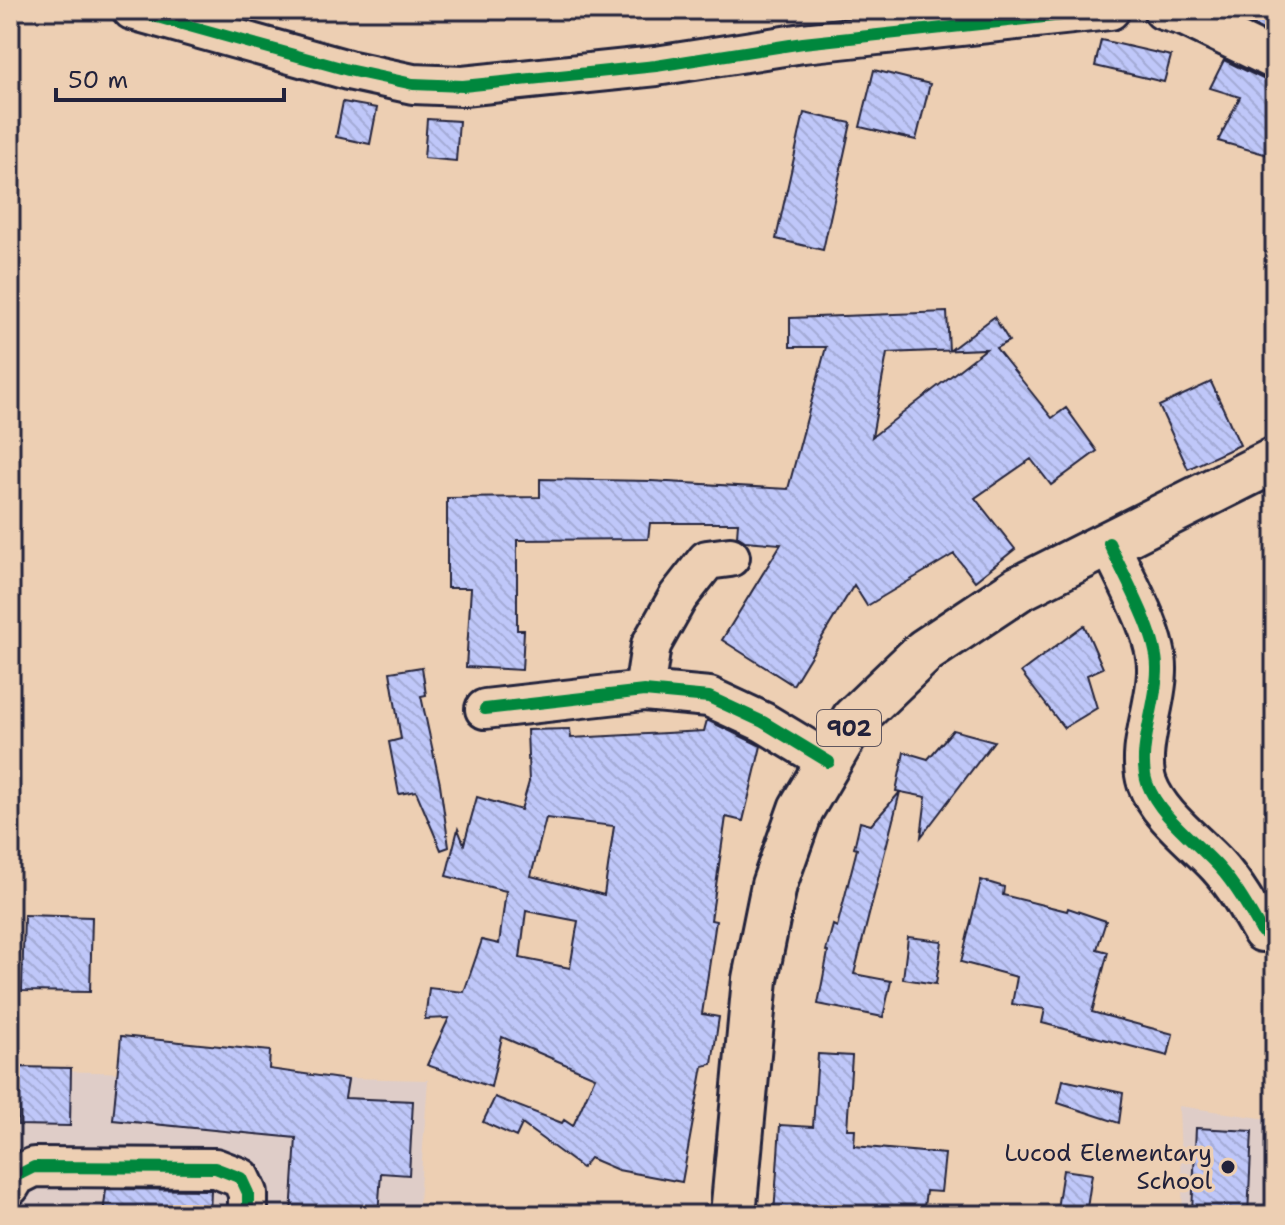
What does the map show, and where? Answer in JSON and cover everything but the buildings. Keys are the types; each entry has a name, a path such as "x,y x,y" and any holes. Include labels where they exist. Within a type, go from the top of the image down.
{"highway":[{"name":"902","path":"733,1215 755,979 774,885 801,809 854,719 925,651 1018,589 1275,460"}],"street":[{"path":"132,10 348,70 413,84 463,86 656,66 803,43 1110,10"},
{"path":"1163,10 1186,17 1275,60"},
{"path":"1109,543 1157,656 1145,757 1146,780 1155,799 1235,887 1262,932"},
{"path":"644,691 651,645 678,597 707,560 730,557"},
{"path":"485,709 644,691 709,697 763,722 829,762"},
{"path":"10,1186 16,1176 34,1167 215,1168 241,1178 248,1193 248,1215"}],"shaded area":[{"path":"10,1070 428,1080 418,1215 10,1215"},
{"name":"Lucod Elementary School","path":"1179,1106 1275,1120 1275,1215 1183,1215"}],"cycle path":[{"path":"132,10 348,70 413,84 463,86 656,66 803,43 1110,10"},
{"path":"1109,543 1139,605 1156,654 1156,681 1144,756 1147,783 1169,817 1231,882 1262,932"},
{"path":"485,709 644,691 709,697 763,722 829,762"},
{"path":"10,1186 16,1176 34,1167 215,1168 241,1178 248,1193 248,1215"}],"place":[{"name":"Lucod Elementary School","path":"1228,1167"}]}
